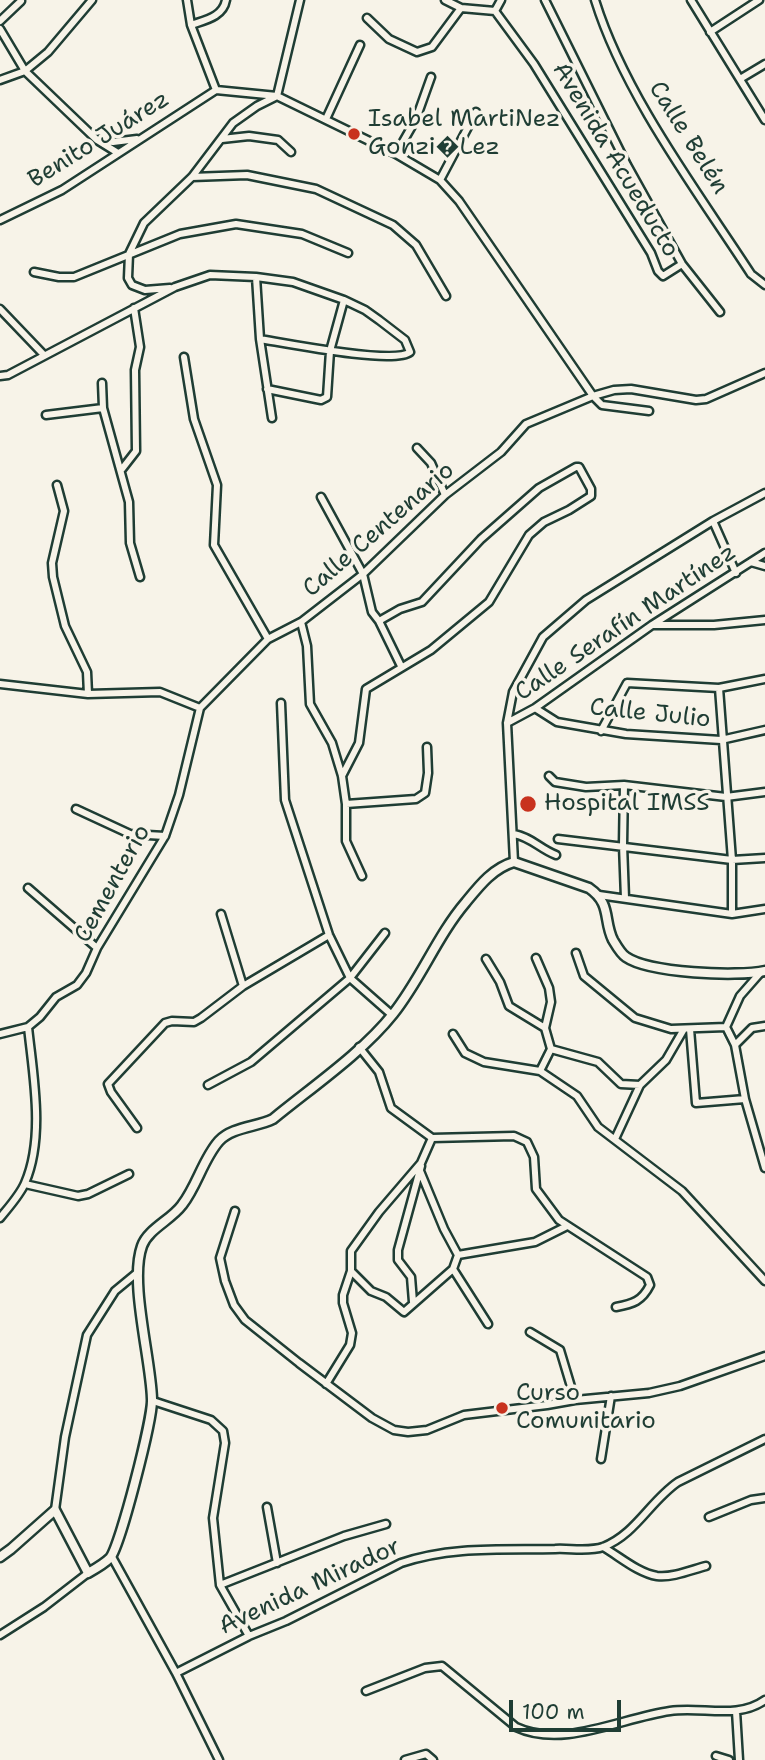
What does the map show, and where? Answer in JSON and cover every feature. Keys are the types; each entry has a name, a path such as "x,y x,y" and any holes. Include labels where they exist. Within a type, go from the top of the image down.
{"street":[{"path":"0,80 25,71 48,52 92,0"},
{"path":"187,0 191,25 216,90 277,96 396,154 440,180 459,201 593,396 602,405 649,411"},
{"path":"191,25 216,16 225,6 226,0"},
{"path":"175,288 145,290 132,285 128,278 129,254 144,223 192,177 233,123 277,96 300,0"},
{"path":"445,0 461,8 495,11 501,0"},
{"path":"545,0 627,165 682,264 720,312"},
{"name":"Calle Belén","path":"595,0 627,76 645,108 751,274 765,285"},
{"path":"691,0 765,120"},
{"path":"710,32 759,0"},
{"path":"0,21 21,1"},
{"path":"367,18 388,39 417,52 432,47 461,8"},
{"name":"Avenida Acueducto","path":"495,11 541,75 650,253 658,271 663,276 682,264"},
{"path":"0,29 25,71 97,140 118,153"},
{"path":"326,119 360,45"},
{"path":"740,79 765,64"},
{"path":"396,154 416,119 430,77"},
{"name":"Benito Juárez","path":"0,220 62,190 216,90"},
{"path":"440,180 476,111"},
{"path":"222,139 249,136 278,140 291,152"},
{"path":"97,140 113,142 140,138"},
{"path":"192,177 247,175 316,189 393,225 416,245 446,296"},
{"path":"34,272 59,278 74,278 180,233 236,224 302,233 348,253"},
{"path":"0,376 8,375 175,288 210,275 293,282 344,300 365,310 405,340 410,352 399,357 330,351 260,338"},
{"path":"256,277 260,338 272,418"},
{"path":"267,388 325,400 330,351 344,300"},
{"path":"122,469 135,451 135,370 140,347 134,308"},
{"path":"0,309 44,355"},
{"path":"184,357 194,419 217,485 214,545 268,639"},
{"name":"Calle Centenario","path":"200,708 268,639 301,622 363,574 445,495 501,452 526,424 593,396 631,389 696,400 706,399 765,373"},
{"path":"102,383 103,408 130,502 131,543 140,577"},
{"path":"46,415 103,408"},
{"path":"417,448 430,463 445,495"},
{"path":"342,776 359,743 366,689 431,650 489,603 536,527 591,495 591,489 579,467 539,488 481,539 422,602 400,609 379,621"},
{"path":"57,485 64,511 52,563 53,577 65,626 87,672 88,694"},
{"path":"514,862 508,723 513,691 543,637 586,600 713,521 765,493"},
{"path":"321,498 363,574 372,612 401,666"},
{"path":"713,521 736,573"},
{"name":"Calle Serafín Martínez","path":"508,723 536,708 652,625 765,553"},
{"path":"751,562 765,566"},
{"path":"652,625 714,625 765,620"},
{"path":"301,622 307,646 310,704 332,743 342,776 346,804 346,841 362,876"},
{"path":"601,731 627,683 719,688 765,679"},
{"path":"0,684 88,694 160,692 200,708"},
{"path":"719,688 732,860 732,914"},
{"path":"281,703 285,800 329,935 350,978 392,1015"},
{"name":"Cementerio","path":"28,1027 56,997 77,985 86,973 97,948 165,836 200,708"},
{"name":"Calle Julio","path":"536,708 557,722 601,731 721,740 765,730"},
{"path":"346,804 416,799 425,793 428,774 426,747"},
{"path":"549,776 555,782 586,787 624,785 726,797 765,792"},
{"path":"624,785 625,898"},
{"path":"76,809 130,834 165,836"},
{"path":"514,834 526,836 545,851 556,855"},
{"path":"558,839 732,860 765,858"},
{"path":"0,1635 44,1607 112,1557 144,1452 153,1401 138,1272 142,1246 149,1234 172,1217 183,1204 219,1141 229,1133 273,1119 359,1047 392,1015 420,975 456,914 480,885 505,865 514,862 589,888 599,895 732,914 765,909"},
{"path":"28,888 97,948"},
{"path":"599,895 606,909 612,938 625,957 645,965 725,975 763,971"},
{"path":"220,914 243,986"},
{"path":"208,1085 251,1062 350,978 386,933"},
{"path":"137,1128 108,1084 165,1023 194,1022 243,986 329,935"},
{"path":"576,953 584,976 635,1018 671,1029 726,1027"},
{"path":"536,958 549,988 551,1002 545,1028 551,1049 540,1071"},
{"path":"486,959 500,982 509,1006 545,1028"},
{"path":"726,1027 740,996 763,971"},
{"path":"735,1045 752,1028 765,1026"},
{"path":"0,1034 28,1027 37,1106 34,1144 25,1184 0,1219"},
{"path":"726,1027 735,1045 745,1099 765,1168"},
{"path":"615,1139 640,1084 666,1060 687,1029"},
{"path":"687,1029 696,1103 745,1099"},
{"path":"453,1034 465,1053 484,1062 540,1071 577,1096 598,1128 682,1191 765,1281"},
{"path":"359,1047 379,1072 391,1108 432,1138 514,1136 527,1142 534,1157 536,1189 559,1220 647,1277 650,1285 645,1295 634,1303 616,1307"},
{"path":"551,1049 598,1062 621,1084 640,1084"},
{"path":"413,1302 411,1277 398,1260 398,1250 421,1163 432,1138"},
{"path":"326,1384 350,1345 352,1333 343,1295 351,1271 351,1251 379,1212 421,1163"},
{"path":"351,1271 371,1291 386,1297 404,1312 453,1269 458,1255 420,1171"},
{"path":"25,1184 78,1196 88,1194 129,1174"},
{"path":"235,1211 220,1258 234,1305 245,1320 326,1384 372,1418 394,1430 427,1430 464,1415 680,1386 765,1356"},
{"path":"458,1255 535,1242 568,1226"},
{"path":"453,1269 488,1324"},
{"path":"89,1573 55,1510 65,1437 87,1335 115,1291 138,1272"},
{"path":"530,1332 560,1350 575,1400"},
{"path":"601,1459 611,1396"},
{"path":"153,1401 211,1420 223,1431 225,1443 213,1518 220,1585 249,1636"},
{"path":"603,1547 625,1536 666,1490 678,1482 765,1439"},
{"path":"709,1517 751,1500 765,1498"},
{"path":"267,1507 277,1563"},
{"path":"0,1557 55,1510"},
{"path":"220,1585 344,1536 386,1524"},
{"path":"603,1547 657,1576 706,1566"},
{"name":"Avenida Mirador","path":"176,1672 401,1563 418,1558 476,1549 603,1547"},
{"path":"112,1557 176,1672 219,1760"},
{"path":"366,1691 425,1668 442,1666 516,1727 529,1733 547,1735 588,1730 672,1710 736,1711 756,1706 765,1700"},
{"path":"736,1711 739,1757"},
{"path":"405,1760 426,1754"},
{"path":"419,1760 426,1754"},
{"path":"426,1754 433,1760"},
{"path":"716,1756 729,1760"}],"place":[{"name":"Isabel MartiNez Gonzi�Lez","path":"354,134"},
{"name":"Hospital IMSS","path":"528,804"},
{"name":"Curso Comunitario","path":"502,1408"}]}
